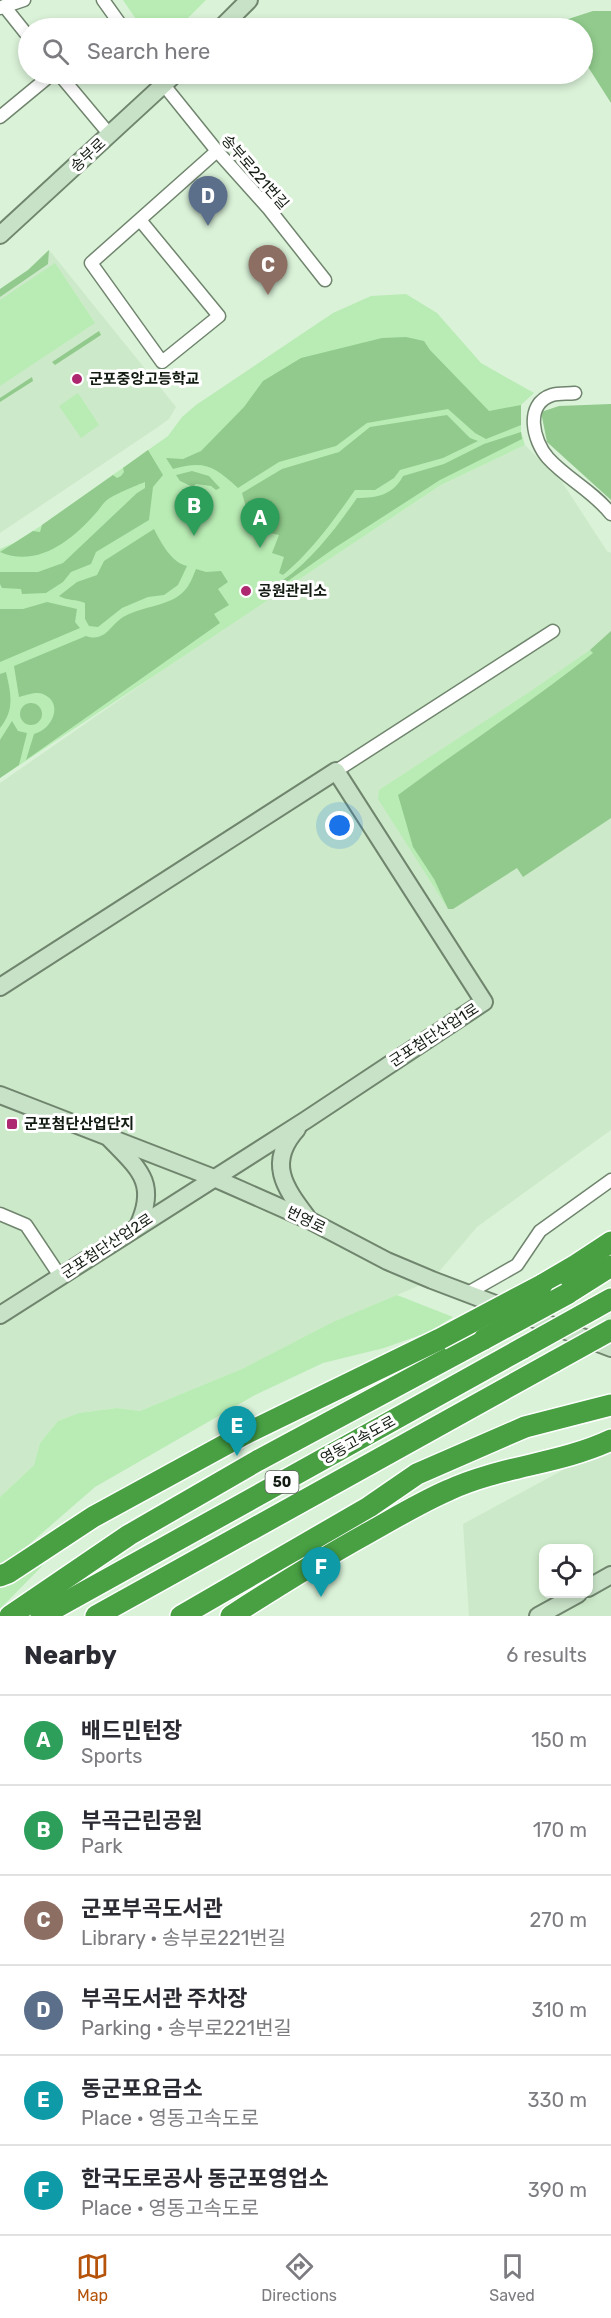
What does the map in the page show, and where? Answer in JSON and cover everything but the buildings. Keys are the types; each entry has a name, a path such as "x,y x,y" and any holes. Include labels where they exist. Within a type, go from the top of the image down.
{"highway":[{"path":"0,1576 18,1567 93,1517 243,1435 440,1339 542,1285 611,1242"},
{"path":"10,1616 138,1529 256,1461 567,1294 611,1266"},
{"name":"영동고속도로","path":"41,1616 602,1304"},
{"name":"영동고속도로","path":"96,1616 611,1330"},
{"path":"181,1616 359,1512 417,1473 525,1427 611,1405"},
{"path":"231,1616 292,1576 450,1489 502,1470 551,1460 611,1440"}],"street":[{"path":"18,25 2,7 24,0"},
{"path":"103,0 116,18"},
{"path":"231,18 249,0"},
{"path":"0,117 40,84"},
{"path":"67,84 110,135"},
{"name":"송부로","path":"2,230 110,135 157,84"},
{"name":"송부로221번길","path":"169,84 216,151 269,209 325,280"},
{"path":"140,220 219,316 162,362 91,262 216,151"},
{"path":"576,393 553,394 536,407 533,417 536,435 548,457 601,501 611,514"},
{"path":"0,987 553,631"},
{"name":"군포첨단산업1로","path":"214,1178 484,1002 336,771"},
{"name":"번영로","path":"0,1095 214,1178 309,1220 387,1261 466,1294 611,1348"},
{"path":"306,1120 285,1146 280,1168 288,1193 309,1220"},
{"path":"107,1136 136,1167 145,1184 148,1195 138,1226"},
{"name":"군포첨단산업2로","path":"0,1316 214,1178"},
{"path":"466,1294 517,1265 540,1231 611,1180"},
{"path":"0,1214 26,1225 60,1276"},
{"path":"593,1585 611,1575"},
{"path":"538,1616 569,1598"}],"shaded area":[{"name":"군포중앙고등학교","path":"49,250 176,407 169,419 0,533 0,289 28,270"},
{"name":"군포첨단산업단지","path":"525,445 562,482 607,551 611,553 611,1130 477,1227 432,1280 330,1324 244,1368 140,1411 117,1408 80,1413 58,1421 40,1443 34,1465 0,1497 0,783 168,666 441,485"},
{"path":"611,1444 611,1616 469,1616 463,1524"}],"green space":[{"path":"123,0 206,0 188,18 135,18"},
{"path":"593,11 611,11 611,103 593,75 593,18 571,18"},
{"path":"49,250 48,264 0,297 0,289 28,270"},
{"path":"55,263 95,323 0,386 0,300"},
{"path":"406,294 437,313 481,363 534,393 521,405 521,432 525,445 441,485 0,778 0,549 16,542 42,525 168,436 182,417 196,405 333,313 371,296"},
{"path":"99,331 101,335 55,365 52,362"},
{"path":"406,337 424,341 489,411 521,405 521,425 486,439 475,433 448,409 367,423 336,446 279,462 238,488 222,474 208,467 193,465 173,469 166,458 183,459 201,451 244,407 263,381 301,358 382,338"},
{"path":"32,377 33,381 0,402 0,398"},
{"path":"78,393 99,425 81,438 59,406"},
{"path":"611,404 611,500 547,442 541,412 559,406"},
{"path":"447,415 470,438 478,441 443,458 400,470 394,478 375,490 355,490 313,546 283,575 279,573 284,557 272,553 279,535 252,529 242,493 282,469 339,452 370,427"},
{"path":"521,432 522,439 440,480 285,583 283,580 314,553 357,498 384,494 403,476 444,464 484,444"},
{"path":"148,450 163,475 153,487 149,520 96,552 91,564 71,572 63,582 46,593 22,594 21,589 2,588 0,572 38,572 63,563 145,488 145,482 107,500 75,534 52,549 27,557 0,552 33,531 40,532 42,525 113,475 117,478 121,476 124,472 123,468"},
{"path":"192,471 209,476 220,488 216,490 211,486 196,484 193,487 180,481 176,475"},
{"path":"154,529 172,557 187,566 178,585 164,595 148,597 122,608 98,627 89,626 85,619 85,603 59,596 77,582 97,575 104,561"},
{"path":"196,569 206,572 221,571 228,582 218,589 229,605 214,614 220,623 26,760 34,734 51,722 54,709 53,703 43,694 34,693 19,697 14,666 86,636 103,635 125,616 173,599 187,588"},
{"path":"47,602 77,609 75,622 80,628 0,662 0,609 23,609"},
{"path":"611,631 611,818 523,877 517,868 453,909 448,909 434,879 413,847 398,795 593,653 590,650"},
{"path":"590,650 593,653 398,795 448,909 378,799 379,790"},
{"path":"6,672 10,708 0,728 0,674"},
{"path":"31,703 39,706 42,714 39,722 31,725 23,722 20,714 23,706"},
{"path":"12,721 18,731 27,733 19,765 0,778 0,740"},
{"path":"397,1295 453,1317 429,1332 384,1348 323,1363 255,1395 95,1487 10,1561 0,1566 0,1497 34,1465 40,1443 58,1421 79,1413 117,1408 140,1411 244,1368 333,1322"},
{"path":"43,1565 0,1609 0,1583"}],"place":[{"name":"부곡도서관 주차장","path":"208,226"},
{"name":"군포부곡도서관","path":"268,295"},
{"name":"군포중앙고등학교","path":"77,379"},
{"name":"부곡근린공원","path":"194,536"},
{"name":"배드민턴장","path":"260,548"},
{"name":"공원관리소","path":"246,591"},
{"name":"군포첨단산업단지","path":"12,1124"},
{"name":"동군포요금소","path":"237,1456"},
{"name":"한국도로공사 동군포영업소","path":"321,1597"}]}
